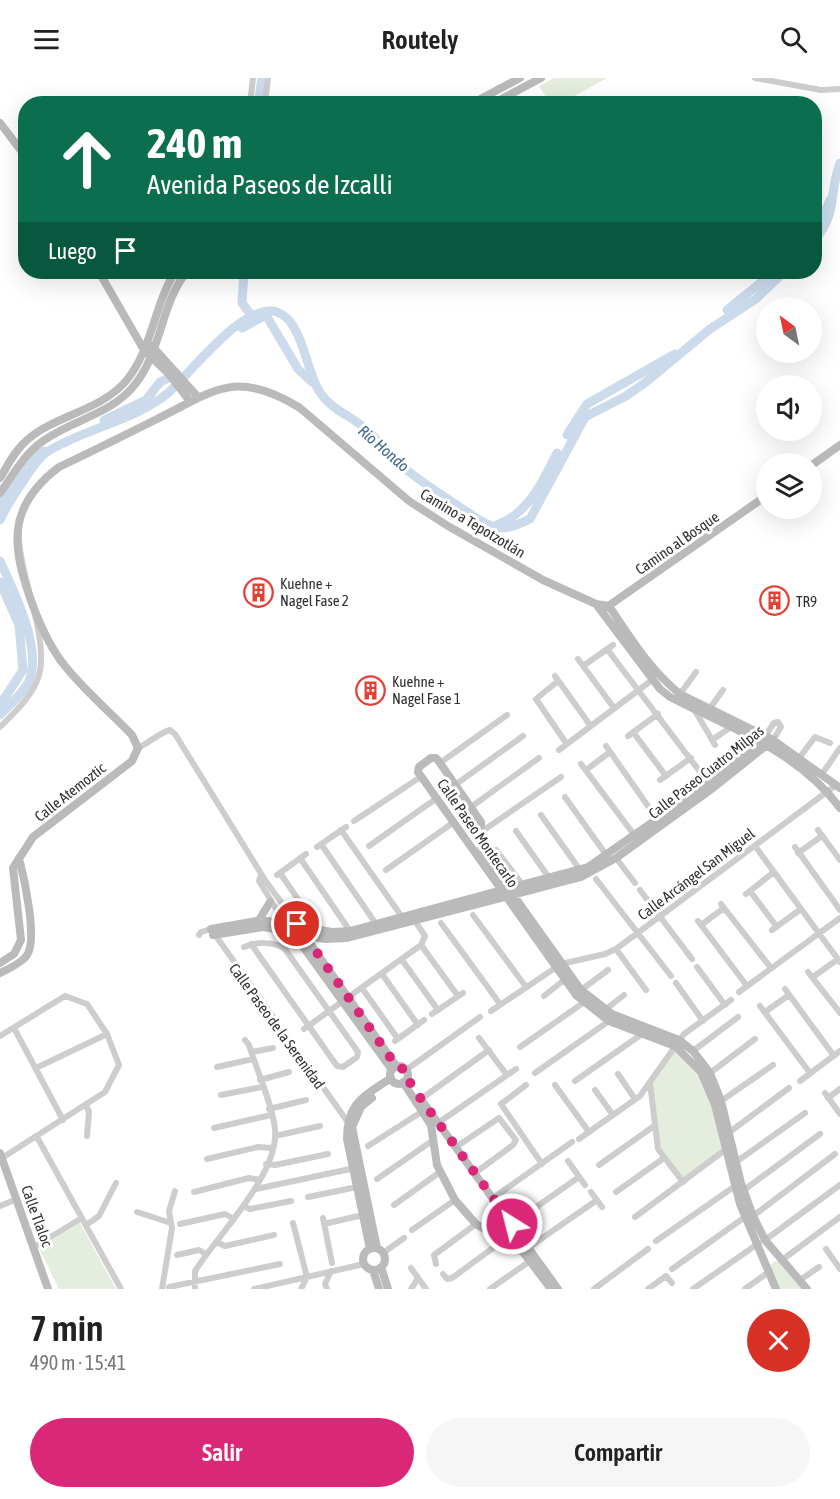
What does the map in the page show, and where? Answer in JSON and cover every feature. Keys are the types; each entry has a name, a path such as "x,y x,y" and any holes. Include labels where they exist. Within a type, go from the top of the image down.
{"street":[{"path":"251,96 254,78"},
{"path":"266,96 268,78"},
{"path":"486,96 520,78"},
{"path":"507,96 540,78"},
{"path":"754,78 810,88 840,89"},
{"path":"0,123 18,147"},
{"path":"103,279 134,333 190,394"},
{"path":"0,478 27,440 117,390 134,369 171,279"},
{"path":"0,494 34,447 58,432 108,408 122,398 142,374 153,353 177,286 182,279"},
{"path":"142,374 168,370"},
{"name":"Camino a Tepotzotlán","path":"138,748 132,735 64,666 43,631 21,572 16,549 18,528 27,503 44,479 59,467 169,413 190,394 236,386 267,390 282,396 300,408 409,501 524,570 602,607 670,697 731,727 767,741 829,792 840,808"},
{"path":"822,458 840,445"},
{"path":"13,516 27,503"},
{"name":"Camino al Bosque","path":"602,607 756,503"},
{"path":"0,727 30,693 40,670 40,660 28,612 14,573"},
{"path":"583,666 610,647 638,689 711,785"},
{"path":"578,659 614,708"},
{"path":"680,693 696,672"},
{"path":"559,750 655,677"},
{"name":"Camino a Tepotzotlán","path":"655,677 799,758 838,786"},
{"path":"566,743 536,699 557,679 590,725"},
{"path":"710,708 723,690"},
{"path":"694,709 713,743 731,727"},
{"path":"658,714 631,734 663,778 691,758"},
{"path":"440,763 507,715"},
{"path":"138,748 170,730 175,734 294,928 423,1111 431,1125 432,1141 440,1172 455,1200 476,1224 523,1252 548,1288"},
{"path":"455,785 523,736"},
{"path":"799,758 815,737 836,746 822,774"},
{"name":"Calle Paseo Cuatro Milpas","path":"507,893 523,885 589,872 607,856 628,845 711,785 767,741"},
{"path":"606,746 657,819"},
{"name":"Calle Atemoztic","path":"19,858 33,837 132,761 138,748"},
{"path":"586,770 610,752"},
{"name":"Calle Paseo Montecarlo","path":"507,893 483,851 481,822 440,763 436,758 431,758 419,767 422,776 558,966 581,990 605,1010 693,1051 710,1073 721,1101 725,1150 749,1216 762,1242 776,1289"},
{"path":"471,807 540,758"},
{"path":"581,764 635,836"},
{"path":"354,821 422,776"},
{"path":"481,832 561,777"},
{"name":"Calle Paseo Cuatro Milpas","path":"212,932 253,927 350,931 589,872 616,858 635,836 657,819 711,785"},
{"name":"Calle Arcángel San Miguel","path":"491,1011 558,966 616,949 838,786"},
{"path":"565,797 607,856"},
{"path":"369,846 437,798"},
{"path":"541,814 671,976"},
{"path":"386,870 454,822"},
{"path":"306,1027 402,960 421,945 425,936 343,828 319,845 376,924"},
{"path":"516,831 550,879"},
{"path":"840,860 820,833 797,850 840,910"},
{"path":"755,846 839,960 811,975 840,1013"},
{"path":"496,849 523,885"},
{"path":"319,930 278,874 303,856 350,931"},
{"path":"0,974 25,959 31,948 27,896 19,858"},
{"path":"0,963 14,954 21,940 13,868 19,858"},
{"path":"616,858 635,883"},
{"path":"774,872 748,892 775,928 801,909"},
{"path":"261,874 259,884 285,923"},
{"path":"640,890 692,959"},
{"path":"264,921 272,904"},
{"path":"747,986 699,923 723,906 771,968"},
{"path":"473,915 526,987"},
{"name":"Calle Paseo Cuatro Milpas","path":"294,928 303,934 325,939 355,937 409,917"},
{"path":"739,992 840,918"},
{"path":"212,932 264,921 285,923 294,928"},
{"path":"441,923 500,1004"},
{"name":"Calle Paseo de la Serenidad","path":"212,932 347,1121"},
{"path":"303,934 345,1000"},
{"path":"317,953 325,939"},
{"path":"402,960 435,1012 461,995 421,945"},
{"path":"248,946 280,946 285,949 328,1012 358,1054 343,1067 337,1066 306,1027 248,946"},
{"path":"616,949 646,990"},
{"name":"Calle Paseo Montecarlo","path":"558,966 564,980 583,1003 609,1021 642,1034 677,1043 705,1079 736,1162 740,1186"},
{"path":"697,967 725,1005"},
{"path":"581,990 608,970"},
{"path":"382,974 418,1025"},
{"path":"544,996 564,980"},
{"path":"676,983 703,1021"},
{"path":"362,988 396,1041 424,1020"},
{"path":"810,1073 762,1009 787,992 834,1056"},
{"path":"605,1010 624,995"},
{"path":"0,1036 65,996 87,1004 107,1034 118,1065 105,1092 37,1137 1,1156"},
{"path":"579,1139 635,1099 650,1083 677,1043 731,1000"},
{"path":"520,1047 583,1003"},
{"path":"377,1250 347,1139 347,1121 356,1103 480,1017"},
{"path":"693,1051 738,1017"},
{"path":"535,1073 609,1021"},
{"path":"14,1028 63,1120"},
{"path":"36,1068 107,1034"},
{"path":"575,1082 642,1034"},
{"path":"288,1041 295,1036"},
{"path":"479,1038 507,1075"},
{"path":"710,1073 754,1039"},
{"path":"194,1285 195,1271 256,1189 275,1136 253,1055 245,1040"},
{"path":"217,1067 273,1048"},
{"path":"421,1099 489,1050"},
{"path":"800,1081 840,1051"},
{"path":"721,1101 773,1065"},
{"path":"438,1123 516,1069"},
{"path":"221,1095 261,1084 289,1072"},
{"path":"618,1074 635,1099"},
{"path":"399,1075 421,1099 558,1289"},
{"path":"379,1289 377,1269 385,1259 377,1250 363,1215 357,1187 352,1127 356,1116 367,1101 399,1075"},
{"path":"650,1083 656,1143 664,1158 683,1182"},
{"path":"525,1085 501,1104 542,1164"},
{"path":"555,1085 589,1132"},
{"path":"725,1135 789,1088"},
{"path":"840,1089 827,1095 840,1114"},
{"path":"595,1090 613,1115"},
{"path":"214,1128 306,1100"},
{"path":"86,1105 89,1112 87,1136"},
{"path":"368,1146 423,1111"},
{"path":"736,1162 805,1113"},
{"path":"456,1147 499,1118 516,1143 475,1173"},
{"path":"275,1136 320,1126"},
{"path":"598,1165 654,1126"},
{"path":"377,1179 445,1132"},
{"path":"656,1242 820,1134"},
{"path":"37,1137 121,1289"},
{"path":"493,1198 572,1142"},
{"path":"207,1159 258,1147 272,1148"},
{"path":"634,1216 725,1150"},
{"path":"266,1164 275,1165 328,1154"},
{"path":"672,1269 835,1154"},
{"name":"Calle Tlaloc","path":"1,1156 48,1289"},
{"path":"616,1192 664,1158"},
{"path":"568,1161 585,1185"},
{"path":"256,1189 356,1167"},
{"path":"394,1205 440,1172"},
{"path":"443,1274 450,1279 505,1242 514,1228 579,1177"},
{"path":"194,1192 249,1178 260,1180"},
{"path":"86,1225 99,1216 116,1184"},
{"path":"693,1289 840,1185"},
{"path":"308,1197 357,1187"},
{"path":"175,1191 168,1211 171,1223 165,1288 194,1285 280,1264"},
{"path":"591,1192 602,1208"},
{"path":"0,1206 17,1199"},
{"path":"412,1230 455,1200"},
{"path":"528,1248 597,1200"},
{"path":"243,1206 250,1209 291,1201"},
{"path":"137,1212 171,1223"},
{"path":"180,1224 225,1214 234,1219"},
{"path":"333,1263 323,1221 363,1215"},
{"path":"766,1261 779,1257 840,1217"},
{"path":"34,1247 82,1218"},
{"path":"293,1223 307,1277 301,1289"},
{"path":"436,1264 433,1256 476,1224"},
{"path":"216,1242 225,1246 274,1235"},
{"path":"364,1264 364,1253 404,1238"},
{"name":"Calle Paseo Montecarlo","path":"762,1242 779,1257 807,1289"},
{"path":"594,1289 648,1249"},
{"path":"826,1249 840,1269"},
{"path":"177,1255 199,1250 206,1254"},
{"path":"490,1289 530,1261"},
{"path":"254,1289 275,1287 364,1264 377,1269 388,1289"},
{"path":"800,1280 819,1267"},
{"path":"411,1268 426,1289"},
{"path":"327,1289 325,1283 331,1271"},
{"path":"745,1289 770,1271"},
{"path":"648,1289 666,1276 672,1283"},
{"path":"411,1289 418,1278"}],"green space":[{"path":"554,78 607,78 575,96 545,96 539,86"},
{"path":"675,1046 710,1090 726,1151 682,1182 656,1147 648,1087"},
{"path":"80,1223 116,1289 59,1289 39,1248"},
{"path":"778,1261 802,1289 778,1289 770,1265"}],"waterway":[{"path":"259,96 262,78"},
{"name":"Rio Hondo","path":"822,230 830,212 840,163"},
{"path":"822,218 830,200"},
{"path":"244,279 242,303 251,315"},
{"path":"727,310 765,279"},
{"name":"Rio Hondo","path":"0,520 26,477 45,453 157,401 234,328 249,317 264,312 277,312 293,325 316,385 331,405 367,430 401,465 424,483 483,522 500,528 513,526 530,519 585,417 626,396 646,382 710,329 756,299 777,279"},
{"path":"242,328 266,315 298,369 312,382"},
{"path":"567,435 587,404 675,354"},
{"path":"104,420 146,400 160,382 177,374"},
{"path":"0,504 24,463 44,451"},
{"path":"497,525 518,513 534,495 557,453"},
{"name":"Rio Hondo","path":"0,561 24,619 32,651 30,679 17,698 0,715"},
{"path":"0,582 19,625 23,670 0,705"}],"place":[{"name":"Kuehne + Nagel Fase 2","path":"259,592"},
{"name":"TR9","path":"775,601"},
{"name":"Kuehne + Nagel Fase 1","path":"371,690"}],"route":[{"path":"297,924 397,1067 400,1066 406,1070 407,1078 421,1099 512,1224"}]}
